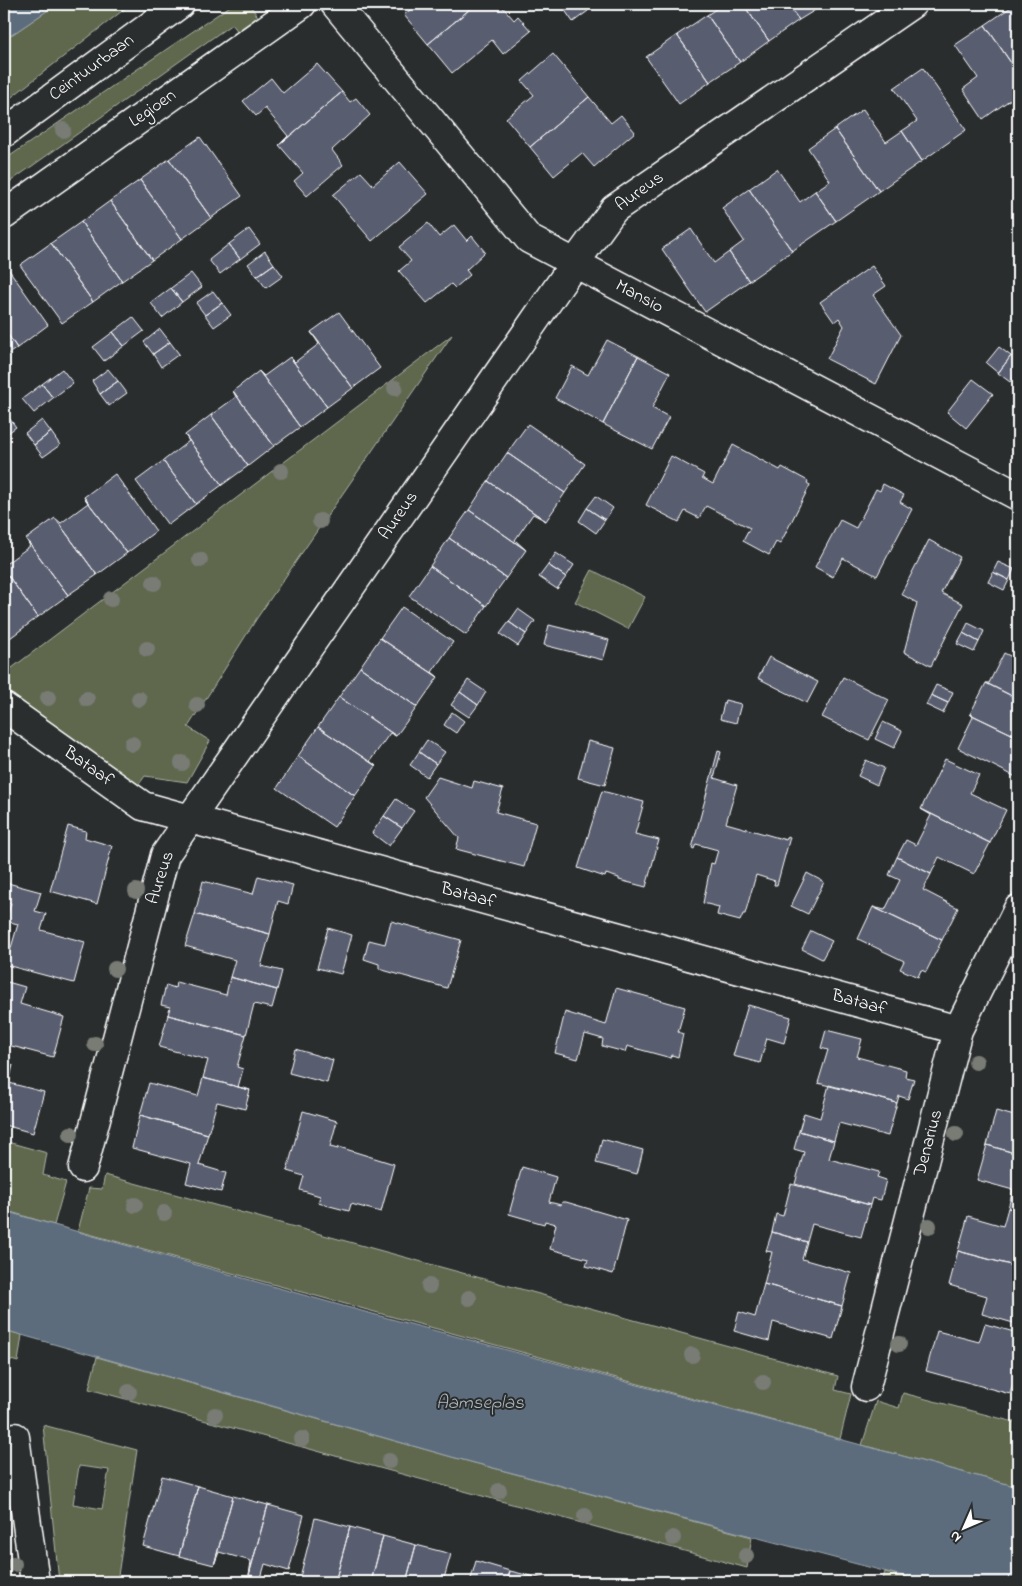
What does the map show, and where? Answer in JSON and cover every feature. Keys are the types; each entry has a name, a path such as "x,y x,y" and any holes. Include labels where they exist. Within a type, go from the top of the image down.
{"street":[{"name":"Ceintuurbaan","path":"4,133 180,4"},
{"name":"Legioen","path":"4,215 302,4"},
{"name":"Mansio","path":"335,4 529,239 1018,496"},
{"name":"Aureus","path":"83,1168 165,855 574,264 614,209 912,4"},
{"name":"Bataaf","path":"4,707 143,806 958,1030"},
{"name":"Denarius","path":"866,1387 958,1030 1018,909"},
{"path":"15,1437 34,1582"}],"green space":[{"path":"57,4 131,4 4,103 4,40"},
{"path":"233,4 249,4 259,18 239,33 232,24 4,186 4,160"},
{"path":"452,335 257,618 188,727 210,741 187,782 145,776 137,787 4,692 4,674"},
{"path":"592,570 645,597 628,629 575,602"},
{"path":"4,1141 47,1153 43,1175 66,1182 54,1225 4,1210"},
{"path":"105,1175 838,1376 835,1390 851,1394 840,1439 78,1231 89,1188 102,1189"},
{"path":"4,1330 22,1335 18,1362 4,1358"},
{"path":"97,1357 452,1457 752,1537 747,1568 89,1389"},
{"path":"903,1393 1018,1423 1018,1487 862,1445 876,1401 899,1408"},
{"path":"43,1425 137,1450 117,1582 59,1582","holes":["79,1466 109,1470 102,1509 73,1504"]},
{"path":"885,1572 925,1582 882,1582"}],"water":[{"path":"4,4 57,4 4,40"},
{"name":"Aamseplas","path":"4,1211 343,1306 1018,1487 1018,1582 925,1582 452,1457 4,1330"}],"building":[{"path":"417,4 476,4 428,44 404,15"},
{"path":"476,4 500,4 514,20 518,16 531,31 503,54 492,40 452,73 428,44"},
{"path":"572,4 582,4 588,11 573,22 564,9"},
{"path":"723,4 743,4 769,41 740,62 707,15"},
{"path":"743,4 787,4 799,20 769,41"},
{"path":"787,4 825,4 799,20"},
{"path":"1014,5 1018,10 1018,73 985,25"},
{"path":"707,15 740,62 710,82 677,35"},
{"path":"985,25 1018,73 1018,94 983,119 963,89 978,78 955,45"},
{"path":"677,35 710,82 679,104 646,57"},
{"path":"553,54 589,97 530,147 506,118 534,95 522,81"},
{"path":"317,64 342,92 279,145 288,136 265,108 256,116 243,101 271,78 283,93"},
{"path":"923,68 966,130 922,161 902,131 917,121 894,88"},
{"path":"342,92 350,102 356,98 370,115 332,150 343,165 307,196 294,181 303,173 279,145"},
{"path":"589,97 611,123 621,115 635,132 594,167 582,153 554,176 530,147"},
{"path":"863,109 886,142 902,131 922,161 879,191 835,129"},
{"path":"835,129 879,191 836,221 815,191 830,181 808,148"},
{"path":"200,137 242,196 211,218 169,159"},
{"path":"169,159 211,218 182,239 140,180"},
{"path":"400,162 428,194 372,241 333,195 361,172 373,185"},
{"path":"777,169 800,202 815,191 836,221 792,251 749,189"},
{"path":"140,180 182,239 152,260 110,201"},
{"path":"749,189 792,251 749,281 729,252 744,241 722,208"},
{"path":"110,201 152,260 122,281 81,222"},
{"path":"81,222 122,281 93,302 51,243"},
{"path":"428,223 439,237 454,225 467,241 472,236 485,252 466,270 470,275 455,288 451,284 427,303 399,271 411,261 399,247"},
{"path":"249,229 260,244 240,259 229,244"},
{"path":"691,229 714,263 729,252 749,281 705,312 662,249"},
{"path":"51,243 93,302 62,323 20,265"},
{"path":"229,244 240,259 220,274 209,260"},
{"path":"265,251 274,264 257,276 248,264"},
{"path":"274,264 283,276 266,288 257,276"},
{"path":"872,266 886,286 873,295 901,335 876,384 827,359 844,326 839,318 834,322 820,302"},
{"path":"7,267 48,325 17,348 4,329 4,269"},
{"path":"191,273 202,287 182,302 171,288"},
{"path":"171,288 182,302 162,318 151,303"},
{"path":"213,291 222,303 205,315 196,303"},
{"path":"222,303 231,315 214,327 205,315"},
{"path":"339,312 380,368 353,388 311,332"},
{"path":"133,317 144,331 124,346 113,332"},
{"path":"4,329 17,348 4,357"},
{"path":"160,329 170,342 153,354 144,342"},
{"path":"113,332 124,346 104,361 93,347"},
{"path":"311,332 353,388 327,407 290,357 295,362 319,344"},
{"path":"607,340 638,356 603,424 555,398 572,366 588,375"},
{"path":"170,342 179,354 161,367 153,354"},
{"path":"999,347 1011,356 998,373 986,363"},
{"path":"638,356 670,373 652,408 669,417 652,449 603,424"},
{"path":"1011,356 1018,361 1018,372 1010,382 998,373"},
{"path":"290,357 327,407 300,427 259,371 264,376"},
{"path":"62,369 73,383 53,398 42,384"},
{"path":"108,369 118,381 100,394 92,381"},
{"path":"259,371 300,427 274,446 233,391"},
{"path":"973,379 993,394 966,428 947,412"},
{"path":"118,381 127,393 109,406 100,394"},
{"path":"42,384 53,398 34,413 22,399"},
{"path":"233,391 274,446 248,466 211,415 236,397"},
{"path":"4,414 16,427 4,436"},
{"path":"211,415 248,466 222,485 185,435"},
{"path":"42,420 51,432 34,445 25,433"},
{"path":"528,424 585,464 565,493 507,453"},
{"path":"51,432 60,445 43,457 34,445"},
{"path":"185,435 222,485 196,504 163,461 189,441"},
{"path":"733,445 780,470 782,467 808,481 807,483 810,485 780,544 776,542 769,555 743,541 750,528 706,506 699,518 685,511 679,522 646,505 671,456 704,474 702,478 713,484"},
{"path":"507,453 565,493 546,521 488,481"},
{"path":"163,461 196,504 168,525 136,481"},
{"path":"115,474 156,531 127,553 84,497"},
{"path":"488,481 546,521 533,514 515,540 526,550 469,510"},
{"path":"883,484 904,495 900,502 912,509 877,576 843,558 833,577 815,567 840,520 856,528 876,489 880,491"},
{"path":"596,496 613,508 605,520 587,508"},
{"path":"84,497 127,553 97,575 55,518 61,523 88,503"},
{"path":"587,508 605,520 596,533 579,521"},
{"path":"469,510 526,550 506,578 449,538"},
{"path":"55,518 97,575 68,595 26,539"},
{"path":"449,538 506,578 486,606 430,566"},
{"path":"26,539 68,595 38,617 4,570 4,565 30,546"},
{"path":"929,540 960,557 941,593 963,604 931,666 904,652 917,603 901,594"},
{"path":"556,553 574,565 566,577 548,565"},
{"path":"998,562 1014,569 1009,580 993,572"},
{"path":"548,565 566,577 557,589 539,577"},
{"path":"430,566 486,606 466,635 409,596"},
{"path":"4,570 38,617 10,638 4,630"},
{"path":"993,572 1009,580 1004,590 988,582"},
{"path":"402,607 453,642 432,672 438,677 380,638"},
{"path":"518,609 535,621 526,634 509,622"},
{"path":"509,622 526,634 518,646 500,634"},
{"path":"968,623 984,631 979,642 963,633"},
{"path":"549,625 609,640 603,660 544,645"},
{"path":"4,630 10,638 4,643"},
{"path":"963,633 979,642 974,652 957,644"},
{"path":"380,638 438,677 417,707 360,667"},
{"path":"1004,653 1018,660 1018,699 986,683 989,683"},
{"path":"769,657 818,682 807,703 758,678"},
{"path":"360,667 417,707 396,736 339,697"},
{"path":"843,677 889,700 869,740 822,717"},
{"path":"468,680 486,692 478,705 460,692"},
{"path":"986,683 1018,699 1018,737 970,714"},
{"path":"936,685 953,692 948,703 931,695"},
{"path":"460,692 478,705 469,717 451,705"},
{"path":"931,695 948,703 943,713 926,705"},
{"path":"339,697 396,736 390,733 370,761 376,766 318,727"},
{"path":"725,700 741,704 736,723 720,719"},
{"path":"452,712 464,721 456,733 444,725"},
{"path":"970,714 1018,737 1018,778 958,748 973,717"},
{"path":"883,722 902,731 894,748 875,739"},
{"path":"318,727 376,766 355,796 298,756"},
{"path":"427,740 445,752 436,764 419,752"},
{"path":"588,741 615,748 605,785 578,778"},
{"path":"718,751 721,752 714,778 737,785 726,823 786,840 788,836 790,837 777,885 774,885 775,881 756,875 745,914 743,914 740,921 717,915 719,907 703,903 711,863 714,864 718,850 696,844 694,849 692,848"},
{"path":"419,752 436,764 427,777 410,765"},
{"path":"298,756 355,796 334,827 277,788"},
{"path":"945,759 979,775 970,793 1006,810 990,843 921,809"},
{"path":"866,760 884,768 877,785 858,776"},
{"path":"438,777 472,788 474,781 503,789 496,812 536,823 524,867 456,849 459,838 424,797"},
{"path":"602,791 644,802 635,834 659,840 646,887 619,880 619,878 606,874 605,877 578,868"},
{"path":"396,799 414,811 402,828 384,816"},
{"path":"921,809 990,843 974,874 939,857 931,874 897,857 906,840 916,845 931,815"},
{"path":"384,816 402,828 389,846 372,833"},
{"path":"68,826 86,831 85,838 112,846 97,904 50,891"},
{"path":"897,857 931,874 923,890 958,908 942,940 873,907 885,910 900,880 889,875"},
{"path":"807,873 824,882 808,914 791,906"},
{"path":"258,876 293,885 288,904 278,901 270,934 195,914 203,881 253,894"},
{"path":"4,882 41,892 35,911 46,914 41,930 85,942 74,983 6,965 18,924 6,921 11,903 4,902"},
{"path":"873,907 942,940 926,972 921,970 918,977 900,969 904,961 858,939"},
{"path":"195,914 270,934 261,966 282,971 277,990 230,977 235,960 185,946"},
{"path":"391,921 461,940 447,988 379,969 379,964 364,959 369,940 385,944"},
{"path":"328,928 352,935 341,974 317,968"},
{"path":"811,931 832,941 822,959 802,949"},
{"path":"230,977 277,990 272,1008 254,1004 246,1035 168,1015 170,1007 161,1005 166,985 175,988 176,982 226,995"},
{"path":"4,981 25,987 20,1004 64,1017 53,1057 4,1044"},
{"path":"616,988 685,1007 678,1032 683,1034 678,1057 672,1055 671,1058 627,1046 625,1052 602,1046 603,1039 585,1034 578,1059 555,1053 565,1012 606,1025"},
{"path":"748,1005 791,1017 784,1043 767,1038 760,1063 733,1056"},
{"path":"168,1015 246,1035 237,1067 243,1069 238,1087 203,1078 208,1060 159,1047"},
{"path":"826,1030 862,1039 857,1057 906,1070 905,1077 914,1079 908,1099 899,1096 897,1103 818,1083 828,1050 821,1048"},
{"path":"295,1049 333,1060 327,1083 289,1073"},
{"path":"4,1062 13,1065 9,1083 44,1092 33,1133 4,1125"},
{"path":"203,1078 250,1090 245,1109 217,1102 208,1134 140,1115 149,1083 198,1096"},
{"path":"829,1085 897,1103 888,1136 839,1123 834,1141 799,1131 804,1113 820,1118"},
{"path":"303,1111 337,1121 330,1147 338,1149 339,1147 394,1164 381,1212 351,1204 349,1211 318,1203 320,1196 300,1190 304,1176 287,1171"},
{"path":"996,1111 1018,1117 1018,1154 987,1145"},
{"path":"140,1115 208,1134 199,1165 226,1173 221,1192 186,1183 191,1164 132,1148"},
{"path":"799,1131 834,1141 829,1159 879,1172 877,1177 886,1180 881,1200 872,1198 870,1205 795,1184 804,1152 794,1149"},
{"path":"602,1139 643,1150 637,1174 596,1163"},
{"path":"987,1145 1018,1154 1018,1210 1008,1208 1013,1190 977,1180"},
{"path":"522,1167 556,1177 549,1202 561,1205 562,1202 566,1202 627,1220 613,1274 586,1266 588,1259 550,1249 556,1224 545,1221 544,1224 509,1214"},
{"path":"791,1184 870,1205 861,1237 812,1224 807,1242 772,1232 776,1214 783,1216"},
{"path":"1008,1208 1018,1210 1018,1267 958,1251 968,1216 1003,1226"},
{"path":"772,1232 807,1242 802,1259 851,1273 842,1306 764,1284 772,1252 766,1251"},
{"path":"958,1251 1018,1267 1017,1324 982,1314 987,1296 949,1285"},
{"path":"764,1284 842,1306 833,1339 773,1322 769,1341 734,1331 739,1312 755,1317"},
{"path":"985,1324 1018,1333 1018,1364 1010,1394 926,1371 937,1331 979,1342"},
{"path":"162,1476 198,1486 179,1556 143,1546"},
{"path":"198,1486 233,1496 214,1565 179,1556"},
{"path":"233,1496 268,1505 249,1575 251,1561 219,1552 214,1565"},
{"path":"268,1505 304,1515 289,1571 265,1564 261,1578 249,1575"},
{"path":"315,1518 350,1527 335,1582 299,1581"},
{"path":"350,1527 383,1536 371,1582 335,1582"},
{"path":"383,1536 416,1545 406,1582 371,1582"},
{"path":"416,1545 451,1554 443,1582 406,1582"},
{"path":"476,1561 510,1571 507,1582 470,1582"},
{"path":"510,1571 543,1579 543,1582 507,1582"}]}
